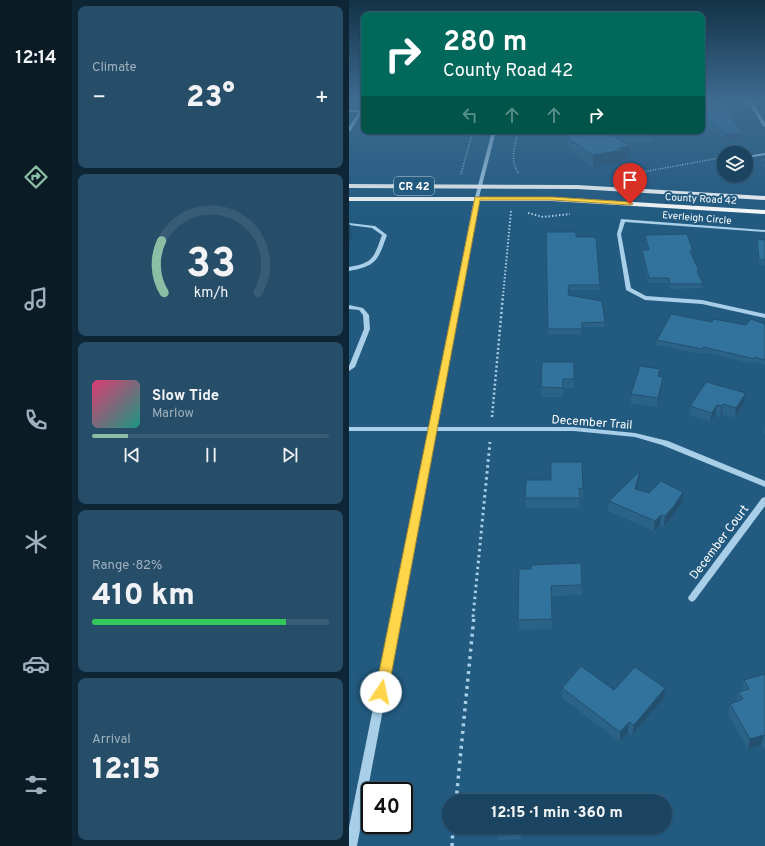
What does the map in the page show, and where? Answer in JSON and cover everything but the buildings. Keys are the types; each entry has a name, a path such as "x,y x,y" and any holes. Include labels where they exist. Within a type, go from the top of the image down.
{"highway":[{"name":"County Road 42","path":"349,186 577,187 765,198"},
{"name":"County Road 42","path":"349,198 552,199 765,212"}],"street":[{"path":"351,846 477,198 492,139"},
{"path":"753,156 765,154"},
{"name":"Everleigh Circle","path":"765,231 623,220 619,234 628,289 645,298 702,302 765,316"},
{"path":"349,224 373,227 385,235 374,261 369,265 349,269"},
{"path":"349,307 361,309 366,315 367,329 352,367 349,369"},
{"name":"December Trail","path":"349,429 574,429 635,435 665,443 765,484"},
{"name":"December Court","path":"692,598 765,500"}],"path":[{"path":"460,177 471,139"},
{"path":"517,139 513,163 516,171 521,177"},
{"path":"625,181 632,176 643,172 717,158"},
{"path":"457,794 512,204"},
{"path":"452,846 453,834"}],"route":[{"path":"381,692 477,198 552,199 630,204"}]}
